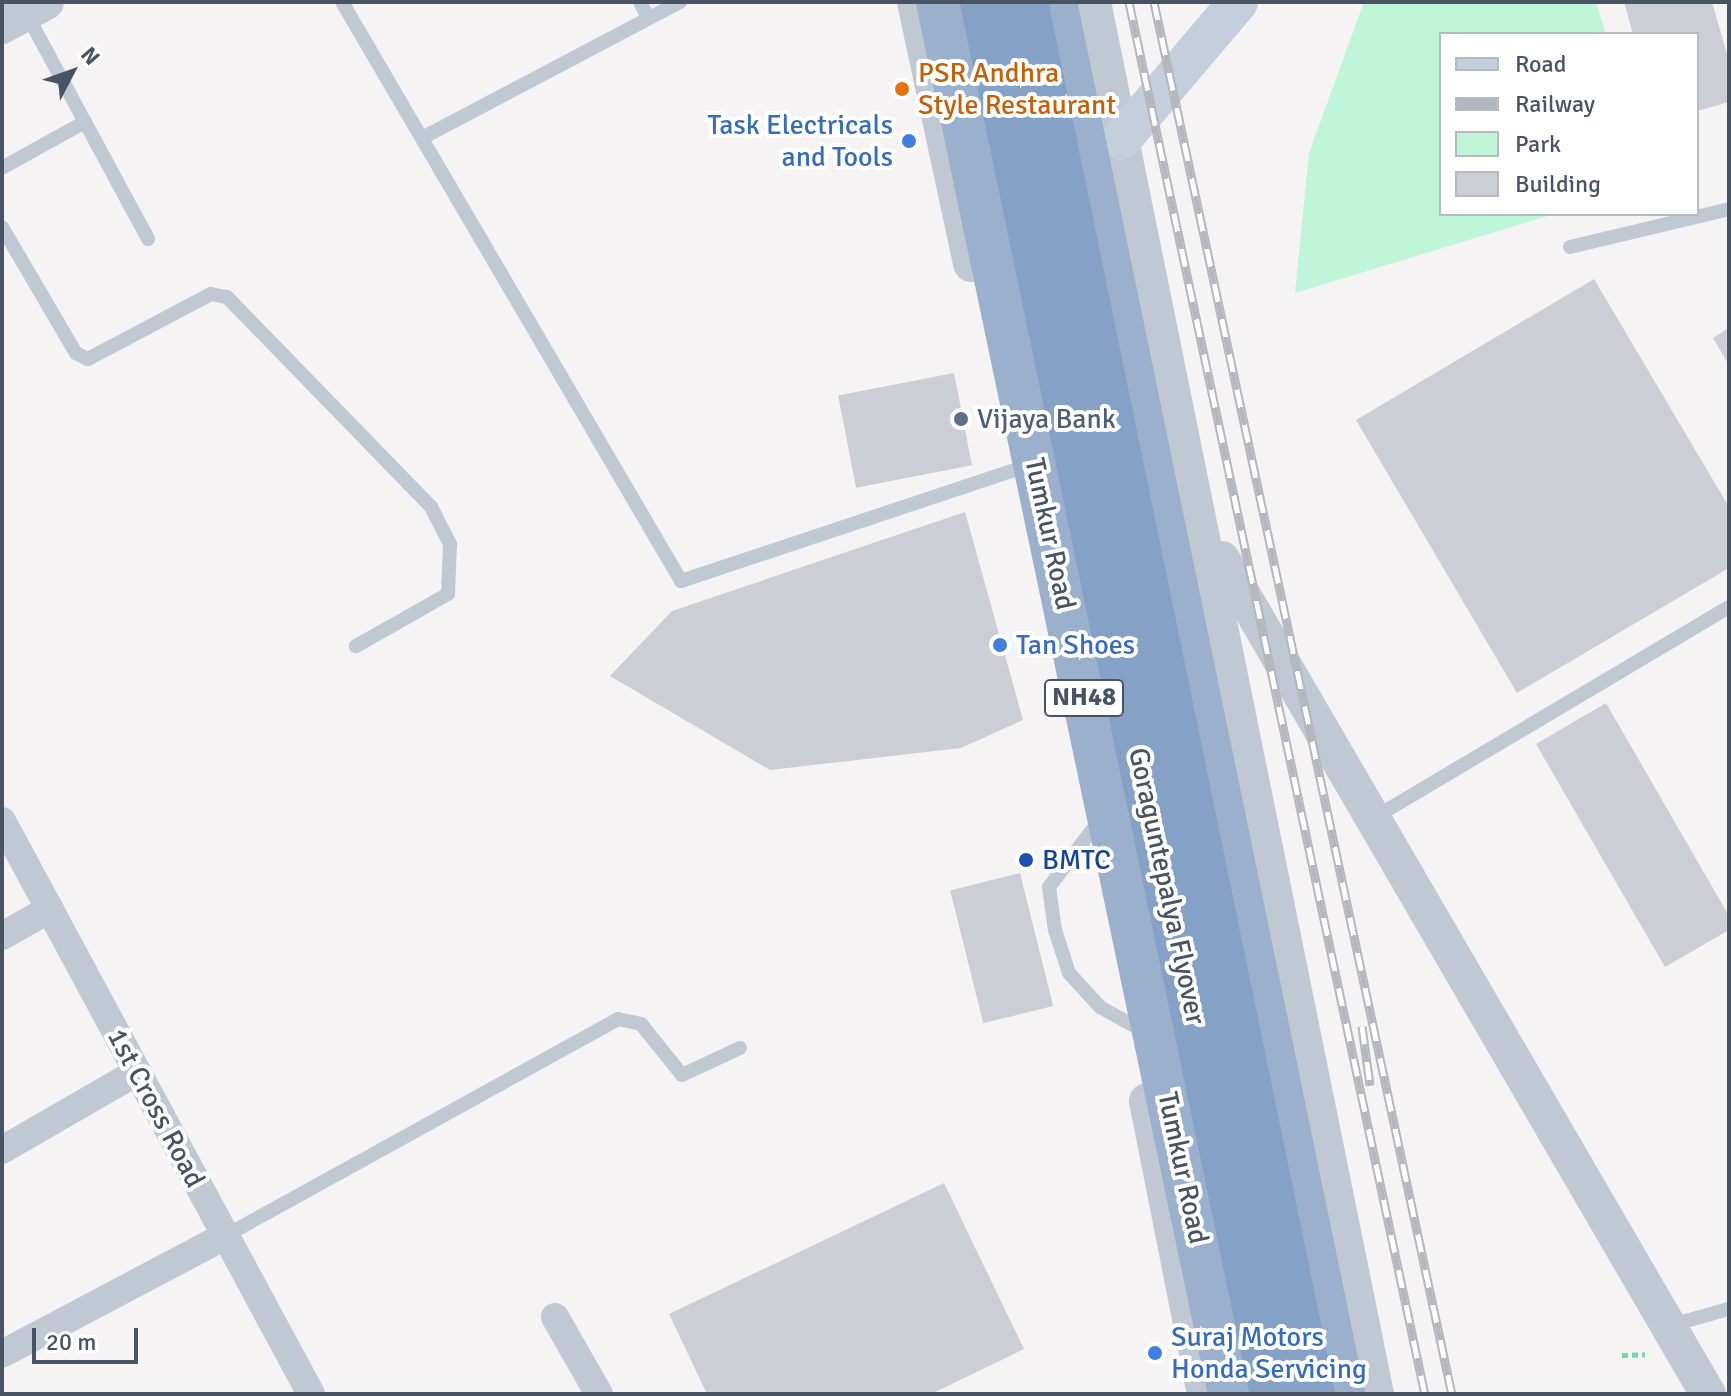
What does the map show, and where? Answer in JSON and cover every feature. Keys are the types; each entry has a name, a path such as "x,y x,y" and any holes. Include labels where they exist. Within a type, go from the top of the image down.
{"highway":[{"name":"Tumkur Road","path":"938,2 1230,1394"},
{"name":"Goraguntepalya Flyover","path":"982,2 1272,1394"},
{"name":"Goraguntepalya Flyover","path":"1026,2 1313,1394"},
{"path":"1055,2 1343,1394"}],"main road":[{"path":"1121,140 1238,2"}],"street":[{"path":"915,2 1092,830 1205,1394"},
{"path":"1093,2 1206,532 1376,1394"},
{"path":"1206,532 1708,1394"},
{"name":"1st Cross Road","path":"2,821 306,1392"},
{"path":"2,936 50,909"},
{"path":"2,1150 137,1072"},
{"path":"2,1354 225,1236"},
{"path":"555,1317 599,1394"}],"lane":[{"path":"342,2 681,581 1015,470"},
{"path":"640,2 648,18"},
{"path":"422,138 680,2"},
{"path":"25,14 148,239"},
{"path":"2,168 85,122"},
{"path":"1570,247 1729,209"},
{"path":"2,227 76,353 88,359 211,294 227,297 431,507 450,544 448,594 356,646"},
{"path":"1372,819 1729,607"},
{"path":"1092,830 1049,887 1055,930 1069,973 1100,1007 1132,1025"},
{"path":"225,1236 618,1019 641,1024 682,1075 740,1048"},
{"path":"1666,1326 1729,1309"}],"green space":[{"path":"1364,2 1596,2 1605,32 1439,32 1439,216 1547,216 1295,293 1309,153"}],"building":[{"path":"1624,2 1712,2 1729,61 1729,102 1699,110 1699,32 1632,32"},
{"path":"1594,279 1729,507 1729,568 1517,693 1356,420"},
{"path":"1729,328 1729,365 1713,338"},
{"path":"954,373 972,465 856,488 838,396"},
{"path":"965,512 1023,720 961,748 770,770 610,676 672,611"},
{"path":"1606,703 1729,916 1729,930 1665,967 1536,744"},
{"path":"1020,873 1053,1006 983,1023 950,890"},
{"path":"944,1183 1024,1349 931,1394 707,1394 669,1314"}],"railway":[{"path":"1129,2 1425,1394"},
{"path":"1154,2 1452,1394"},
{"path":"1362,1026 1370,1085"}],"place":[{"name":"PSR Andhra Style Restaurant","path":"902,89"},
{"name":"Task Electricals and Tools","path":"909,141"},
{"name":"Vijaya Bank","path":"961,419"},
{"name":"Tan Shoes","path":"1000,645"},
{"name":"BMTC","path":"1026,860"},
{"name":"Suraj Motors Honda Servicing","path":"1155,1353"}]}
